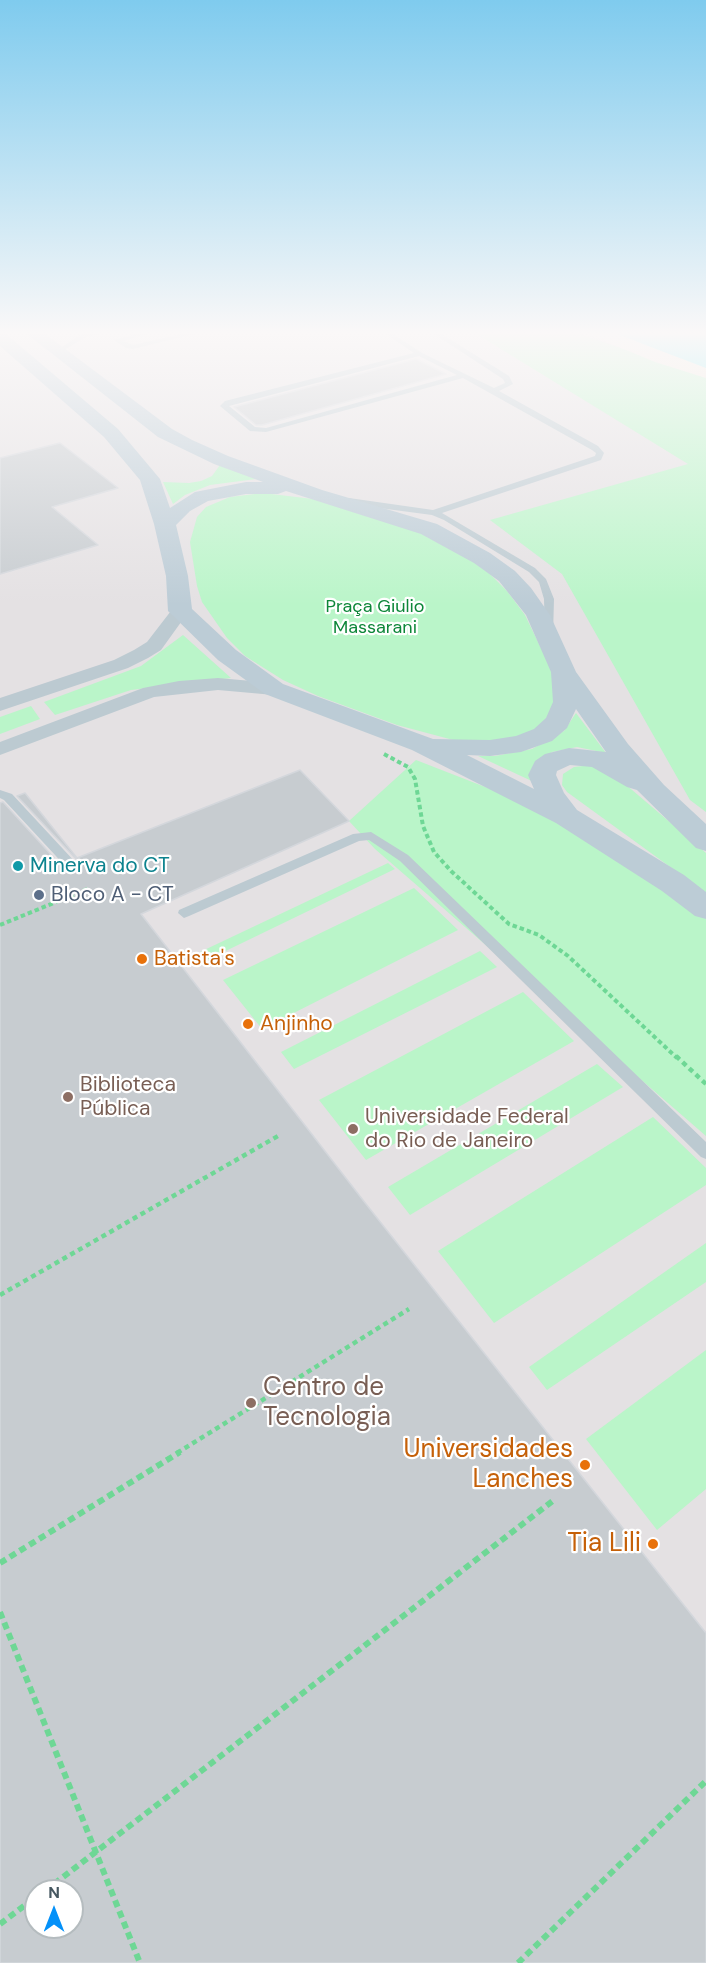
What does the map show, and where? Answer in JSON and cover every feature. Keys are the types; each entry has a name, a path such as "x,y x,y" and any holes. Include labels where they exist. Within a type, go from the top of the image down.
{"street":[{"path":"0,705 122,664 154,646 180,611 177,576 165,524 150,479 122,444 98,422"},
{"path":"150,422 185,444 221,460 323,496 429,529 482,558 507,576 523,593 550,638 564,672 618,750 654,791 706,841"},
{"path":"165,524 189,503 202,496 225,491 271,488 323,496"},
{"path":"180,611 227,655 274,689"},
{"path":"422,744 490,748 521,744 543,735 558,722 566,702 564,672"},
{"path":"0,749 150,692 218,684 274,689 422,744 568,817 673,883 706,908"},
{"path":"568,817 551,795 542,775 545,766 555,760 569,756 599,759 654,791"}],"lane":[{"path":"244,422 253,429 266,430 296,422"},
{"path":"434,513 600,456 595,448 548,422"},
{"path":"323,496 434,513 460,524 539,576 549,599 550,638"},
{"path":"0,794 8,797 72,866"},
{"path":"184,913 357,837 368,835 404,858 706,1152"}],"path":[{"path":"0,925 90,888"},
{"path":"0,1295 278,1136"},
{"path":"0,1563 410,1309"},
{"path":"61,1879 554,1500"},
{"path":"0,1612 140,1963"},
{"path":"518,1963 706,1781"},
{"path":"0,1924 24,1906"}],"shaded area":[{"name":"Universidade Federal do Rio de Janeiro","path":"0,422 706,422 706,1963 0,1963"}],"green space":[{"path":"619,422 706,422 706,812 690,800 562,574 490,520 688,464"},
{"path":"220,465 256,479 210,485 185,495 173,504 163,482 201,481 212,476"},
{"name":"Praça Giulio Massarani","path":"263,493 313,499 418,532 472,561 489,573 507,591 525,615 552,671 555,709 531,734 507,742 457,741 397,725 318,696 283,680 245,656 227,638 202,602 190,542 197,517 206,507 230,497"},
{"path":"183,635 231,678 131,690 55,715 44,702 141,666"},
{"path":"31,706 40,719 0,734 0,717"},
{"path":"576,713 606,753 577,747 552,752 542,759 536,783 478,756 495,756 532,749 564,731"},
{"path":"416,760 516,799 576,833 706,919 706,1136 375,849 349,821"},
{"path":"592,766 611,772 706,853 706,893 567,792 562,785 563,774 574,767"},
{"path":"388,863 395,869 207,960 200,952"},
{"path":"414,888 458,930 262,1029 223,980"},
{"path":"480,951 497,967 294,1069 281,1052"},
{"path":"523,992 574,1041 366,1160 319,1100"},
{"path":"597,1064 623,1087 410,1215 388,1187"},
{"path":"653,1117 706,1168 706,1185 494,1323 438,1251"},
{"path":"706,1243 706,1282 547,1390 529,1367"},
{"path":"706,1350 706,1489 657,1530 586,1439"}],"building":[{"path":"252,422 274,422 262,425 256,425"},
{"path":"60,443 118,488 52,507 98,545 0,574 0,458"},
{"name":"Centro de Tecnologia","path":"300,770 349,821 141,914 366,1204 706,1633 706,1963 0,1963 0,803 3,802 66,871 76,871 80,867 78,861 17,796 25,793 77,858"}],"place":[{"name":"Minerva do CT","path":"18,866"},
{"name":"Bloco A - CT","path":"39,895"},
{"name":"Batista's","path":"142,959"},
{"name":"Anjinho","path":"248,1024"},
{"name":"Biblioteca Pública","path":"68,1097"},
{"name":"Universidade Federal do Rio de Janeiro","path":"353,1129"},
{"name":"Centro de Tecnologia","path":"251,1403"},
{"name":"Universidades Lanches","path":"585,1465"},
{"name":"Tia Lili","path":"653,1544"}]}
